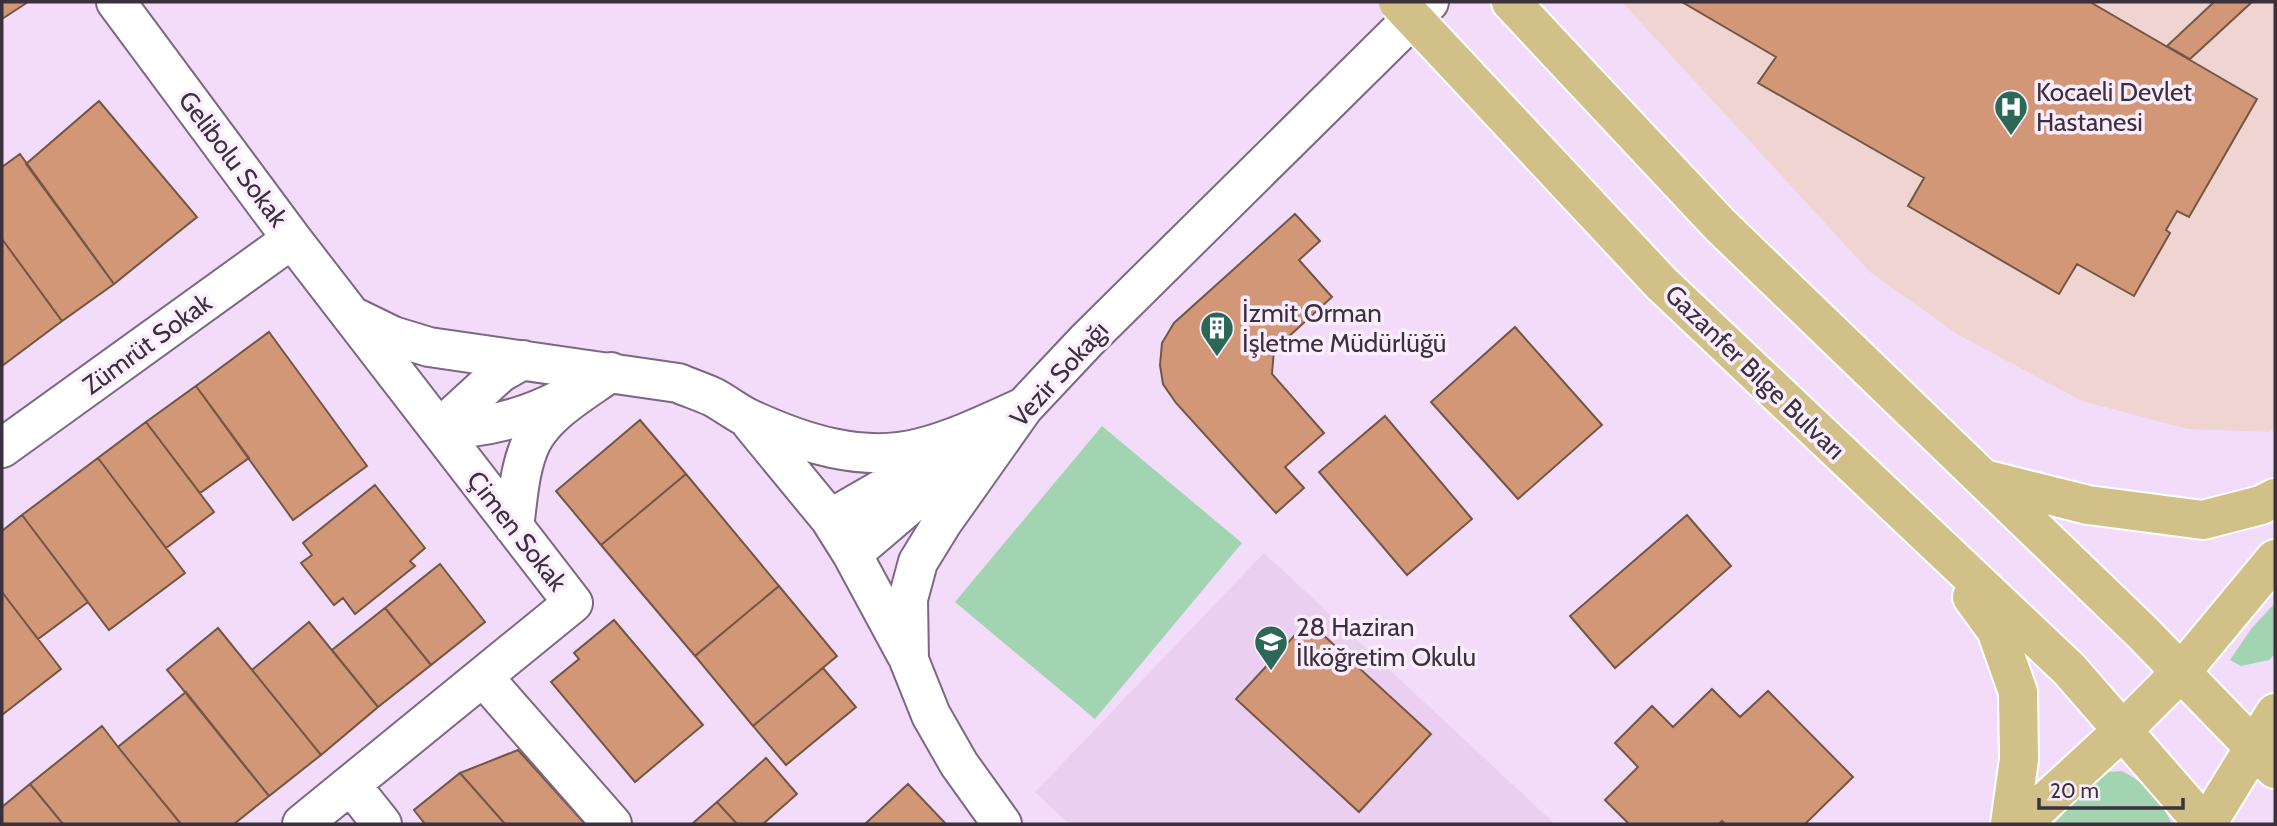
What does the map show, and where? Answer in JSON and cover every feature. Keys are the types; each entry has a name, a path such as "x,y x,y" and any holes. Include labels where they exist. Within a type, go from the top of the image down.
{"main road":[{"name":"Gazanfer Bilge Bulvarı","path":"1398,2 1661,282 2069,669 2205,824"},
{"path":"1511,2 1720,225 1987,480 2182,671 2264,757"},
{"path":"1987,480 2088,505 2203,520 2261,505 2275,498"},
{"path":"1930,538 1996,630 2018,692 2019,759 2010,824"},
{"path":"2021,824 2122,732 2182,671 2275,559"},
{"path":"2205,824 2264,757 2275,713"}],"street":[{"name":"Gelibolu Sokak","path":"116,2 351,315"},
{"name":"Vezir Sokağı","path":"1002,824 959,764 931,715 909,660 908,599 918,562 942,523 1024,407 1087,340 1429,2"},
{"name":"Zümrüt Sokak","path":"2,448 292,239"},
{"path":"351,315 393,336 429,347 678,383 713,398 747,418 812,445 844,451 917,449 950,439 1024,407"},
{"name":"Çimen Sokak","path":"302,824 573,603 351,315"},
{"path":"439,429 500,373 523,360"},
{"path":"439,429 508,421 538,411 611,372"},
{"path":"514,527 522,470 532,442 560,410 611,372"},
{"path":"830,519 1024,407"},
{"path":"852,554 1024,407"},
{"path":"747,418 830,519 909,660"},
{"path":"484,678 612,824"},
{"path":"351,785 382,824"}],"shaded area":[{"name":"Kocaeli Devlet Hastanesi","path":"1622,2 2275,2 2275,427 2269,432 2188,429 2082,401 1957,334 1870,272"},
{"name":"28 Haziran İlköğretim Okulu","path":"1264,553 1555,824 1069,824 1035,792"}],"green space":[{"path":"1102,426 1242,543 1095,719 955,602"},
{"path":"2275,603 2275,654 2269,660 2241,666 2230,660 2251,629"},
{"path":"2122,771 2152,793 2172,824 2054,824 2083,791 2107,772"}],"building":[{"path":"2,2 28,2 2,19"},
{"path":"1682,2 2090,2 2257,99 2189,217 2177,211 2166,230 2170,233 2134,296 2077,264 2059,294 1908,206 1924,178 1758,83 1776,57"},
{"path":"2214,2 2252,2 2190,59 2167,46"},
{"path":"99,101 197,217 114,284 26,164"},
{"path":"20,154 114,284 62,321 2,239 2,167"},
{"name":"İzmit Orman İşletme Müdürlüğü","path":"1295,214 1320,241 1299,260 1332,297 1274,350 1272,374 1324,433 1285,467 1304,488 1276,513 1176,403 1163,384 1160,365 1162,343 1174,323"},
{"path":"2,239 62,321 2,366"},
{"path":"1515,327 1602,425 1518,499 1431,402"},
{"path":"269,332 367,466 293,520 196,386"},
{"path":"196,386 249,458 200,493 146,422"},
{"path":"1385,416 1472,519 1407,575 1319,472"},
{"path":"640,420 686,474 601,545 556,491"},
{"path":"146,422 214,512 166,548 98,458"},
{"path":"98,458 185,573 109,630 22,515"},
{"path":"686,474 779,586 695,656 601,545"},
{"path":"375,485 425,548 410,561 415,566 355,614 343,598 334,605 301,563 312,555 303,543"},
{"path":"22,515 88,602 38,639 2,592 2,531"},
{"path":"1687,515 1731,566 1615,668 1570,616"},
{"path":"440,564 485,622 431,665 385,608"},
{"path":"779,586 837,656 753,726 695,656"},
{"path":"2,592 61,669 2,715"},
{"path":"385,608 431,665 378,707 332,650"},
{"path":"614,620 703,725 635,782 551,682 579,659 574,653"},
{"path":"1308,621 1431,734 1359,812 1236,699"},
{"path":"309,622 378,707 321,755 252,670"},
{"path":"218,628 321,755 269,796 167,670"},
{"path":"823,668 856,707 786,765 753,726"},
{"path":"1712,689 1740,717 1768,691 1853,777 1805,824 1725,824 1722,821 1719,824 1629,824 1605,800 1638,767 1615,743 1652,706 1673,727"},
{"path":"186,692 269,796 234,824 181,824 118,747"},
{"path":"102,726 181,824 63,824 30,784"},
{"path":"518,750 585,824 505,824 460,773"},
{"path":"766,758 797,794 763,824 737,824 717,802"},
{"path":"460,773 505,824 425,824 414,810"},
{"path":"30,784 63,824 2,824 2,807"},
{"path":"908,784 946,824 865,824"},
{"path":"717,802 737,824 692,824"}],"place":[{"name":"Kocaeli Devlet Hastanesi","path":"2011,137"},
{"name":"İzmit Orman İşletme Müdürlüğü","path":"1217,358"},
{"name":"28 Haziran İlköğretim Okulu","path":"1271,672"}]}
